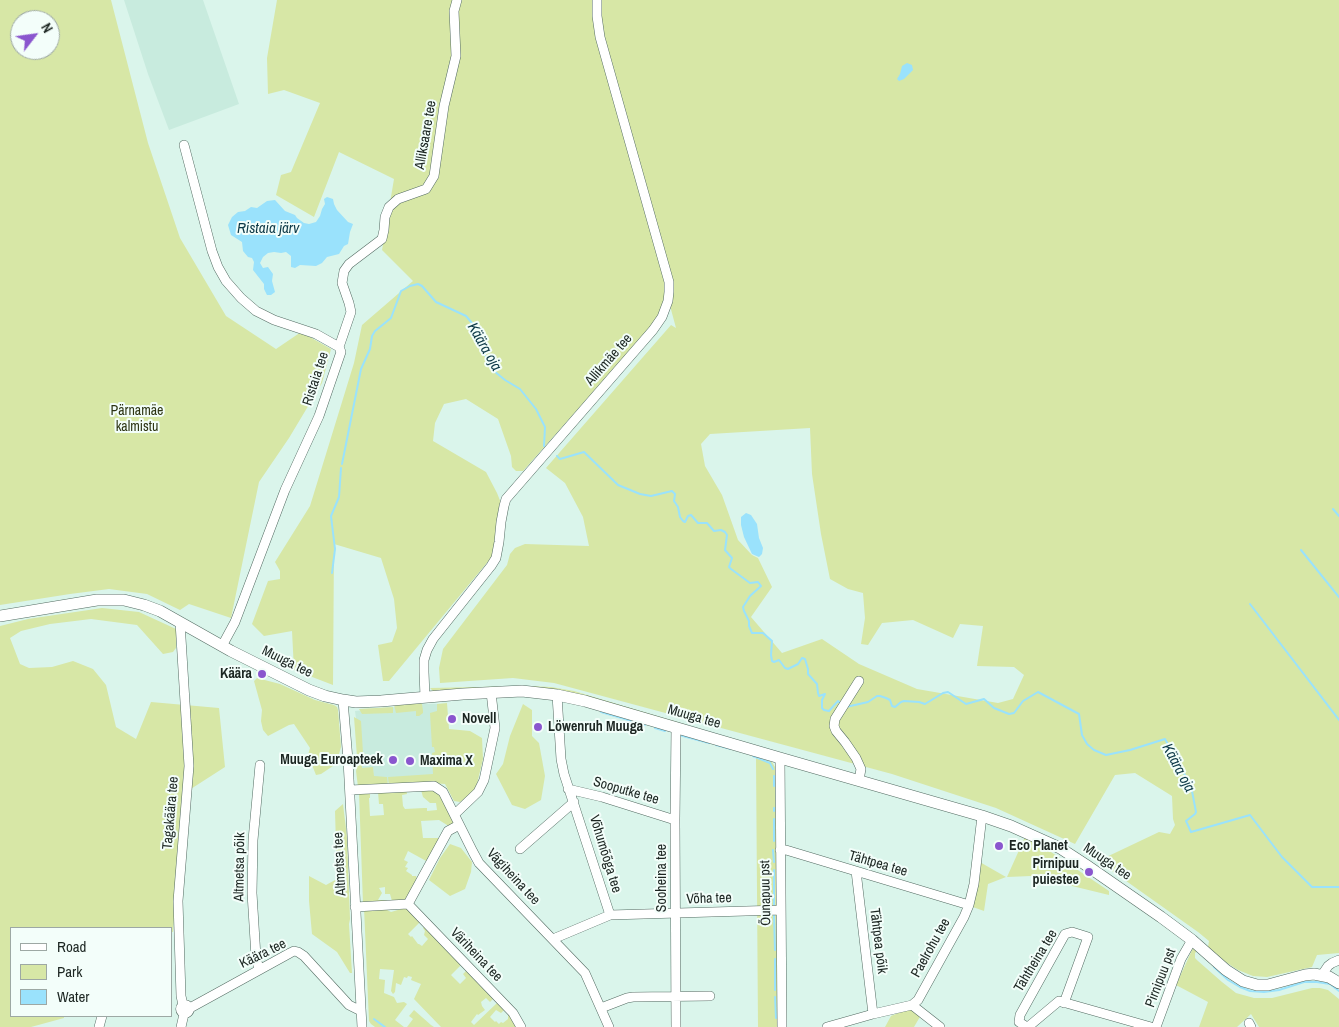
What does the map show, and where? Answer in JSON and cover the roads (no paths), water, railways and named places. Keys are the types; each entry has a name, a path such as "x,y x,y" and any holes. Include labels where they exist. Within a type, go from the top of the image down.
{"main road":[{"name":"Muuga tee","path":"0,616 97,600 124,600 160,611 263,668 309,690 325,696 356,702 522,691 557,695 585,701 1011,826 1060,848 1161,917 1192,940 1226,970 1243,981 1257,985 1268,985 1305,975 1322,975"},
{"path":"1322,975 1339,983"}],"street":[{"name":"Alliksaare tee","path":"339,347 351,312 343,288 344,271 349,264 382,239 388,207 398,199 426,189 434,176 444,106 456,56 454,11 457,0"},
{"name":"Allikmäe tee","path":"425,697 424,660 427,650 433,639 496,558 506,499 653,330 662,317 668,302 668,282 600,37 597,0"},
{"name":"Ristaia tee","path":"184,145 212,251 218,268 226,282 256,311 274,320 316,334 339,347 341,352 319,416 286,490 235,622 222,646"},
{"name":"Tagakäära tee","path":"180,622 189,766 178,901 181,996 186,1009"},
{"path":"858,780 861,769 856,758 834,726 835,719 859,681"},
{"path":"455,814 478,792 484,780 494,728 491,692"},
{"name":"Võhumõõga tee","path":"557,695 561,759 568,789 574,802 610,915"},
{"name":"Altmetsa tee","path":"343,700 350,790 362,1025"},
{"name":"Sooheina tee","path":"676,728 676,1027"},
{"name":"Õunapuu pst","path":"780,758 782,1027"},
{"name":"Altmetsa põik","path":"259,970 255,940 252,884 253,840 260,765"},
{"name":"Vägiheina tee","path":"350,790 434,786 443,792 479,862 585,973 609,1027"},
{"name":"Sooputke tee","path":"568,789 602,797 675,820"},
{"name":"Võhumõõga tee","path":"520,849 574,802"},
{"name":"Paelrohu tee","path":"912,1005 918,1000 969,905 975,876 982,816"},
{"path":"355,907 408,904 448,831 459,825"},
{"name":"Tähtpea tee","path":"780,850 786,850 969,905"},
{"name":"Tähtpea põik","path":"856,871 874,1014"},
{"name":"Väriheina tee","path":"408,904 513,1013 521,1027"},
{"name":"Võha tee","path":"553,939 610,915 780,910"},
{"name":"Tähtheina tee","path":"1072,932 1088,937 1064,1003 1059,1001 1027,1027 1019,1022 1020,1015 1066,934 1072,932"},
{"name":"Pirnipuu pst","path":"1156,1027 1181,959 1192,940"},
{"name":"Käära tee","path":"186,1009 294,951 304,956 349,1005 361,1011"},
{"path":"1322,975 1328,966 1339,960"},
{"path":"601,1008 633,997 710,996"},
{"path":"1064,1003 1151,1027"},
{"path":"827,1027 912,1005 940,1027"},
{"path":"181,1027 186,1009"},
{"path":"362,1025 372,1027"}],"water":[{"path":"907,63 912,65 913,70 904,79 899,81 897,79 902,66"},
{"name":"Ristaia järv","path":"327,197 333,199 337,210 348,222 353,224 348,244 344,246 339,254 327,257 316,266 300,265 295,268 291,267 291,256 286,252 268,253 260,263 263,268 268,267 273,274 272,281 275,292 267,295 264,284 253,270 254,262 252,258 248,257 243,251 242,242 231,235 228,225 232,217 238,212 245,211 251,207 257,208 267,201 275,200 285,211 295,215 304,223 309,224 316,222 320,216 325,204 324,199"},
{"path":"746,513 751,515 757,524 763,548 762,554 759,557 752,554 744,537 741,517"}],"waterway":[{"name":"Käära oja","path":"342,464 361,369 370,349 372,336 375,331 391,318 401,291 418,284 436,302 466,316 477,329 483,341 485,355 494,371 520,389 536,409 545,427 544,446"},
{"name":"Käära oja","path":"557,456 560,459 584,452 618,485 640,494 651,496 672,491 675,494 674,501 683,521 685,522 688,516 691,515 698,523 707,523 714,531 721,530 725,532 727,535 725,550 732,558 729,567 750,583 758,582 761,586 750,596 743,607 752,633 763,633 772,641 772,661 779,660 785,668 788,669 798,664 802,658 805,659 808,674 817,684 819,696 825,694 822,700 822,708 824,710 829,711 838,701 841,704"},
{"name":"Käära oja","path":"332,573 335,549 331,516 339,497 341,468"},
{"path":"1333,509 1339,516"},
{"path":"1301,550 1339,597"},
{"path":"1250,604 1339,720"},
{"name":"Käära oja","path":"846,707 868,702 877,696 890,700 892,706 895,707 904,701 925,704 948,692 966,704 984,699 994,708 1009,714 1014,713 1023,701 1038,692 1079,714 1082,735 1087,744 1094,750 1106,755 1165,739 1191,786 1196,812 1186,821 1191,832 1250,815 1282,857 1312,887 1339,887"},
{"path":"601,712 632,721"},
{"path":"637,722 645,725"},
{"path":"655,728 665,731"},
{"path":"679,735 709,743"},
{"path":"716,745 731,749"},
{"path":"753,756 770,763 773,769"},
{"path":"774,776 774,786"},
{"path":"774,819 774,841"},
{"path":"773,850 774,862"},
{"path":"774,870 774,905"},
{"path":"774,915 775,950"},
{"path":"775,959 775,990"},
{"path":"1214,967 1228,980 1250,991 1279,990 1304,982 1330,984 1339,991"},
{"path":"775,997 776,1018"},
{"path":"374,1019 385,1027"}],"place":[{"name":"Käära","path":"262,674"},
{"name":"Novell","path":"452,719"},
{"name":"Löwenruh Muuga","path":"538,727"},
{"name":"Muuga Euroapteek","path":"393,760"},
{"name":"Maxima X","path":"410,761"},
{"name":"Eco Planet","path":"999,846"},
{"name":"Pirnipuu puiestee","path":"1089,872"}],"park label":[{"name":"Pärnamäe kalmistu","path":"137,420"}]}
